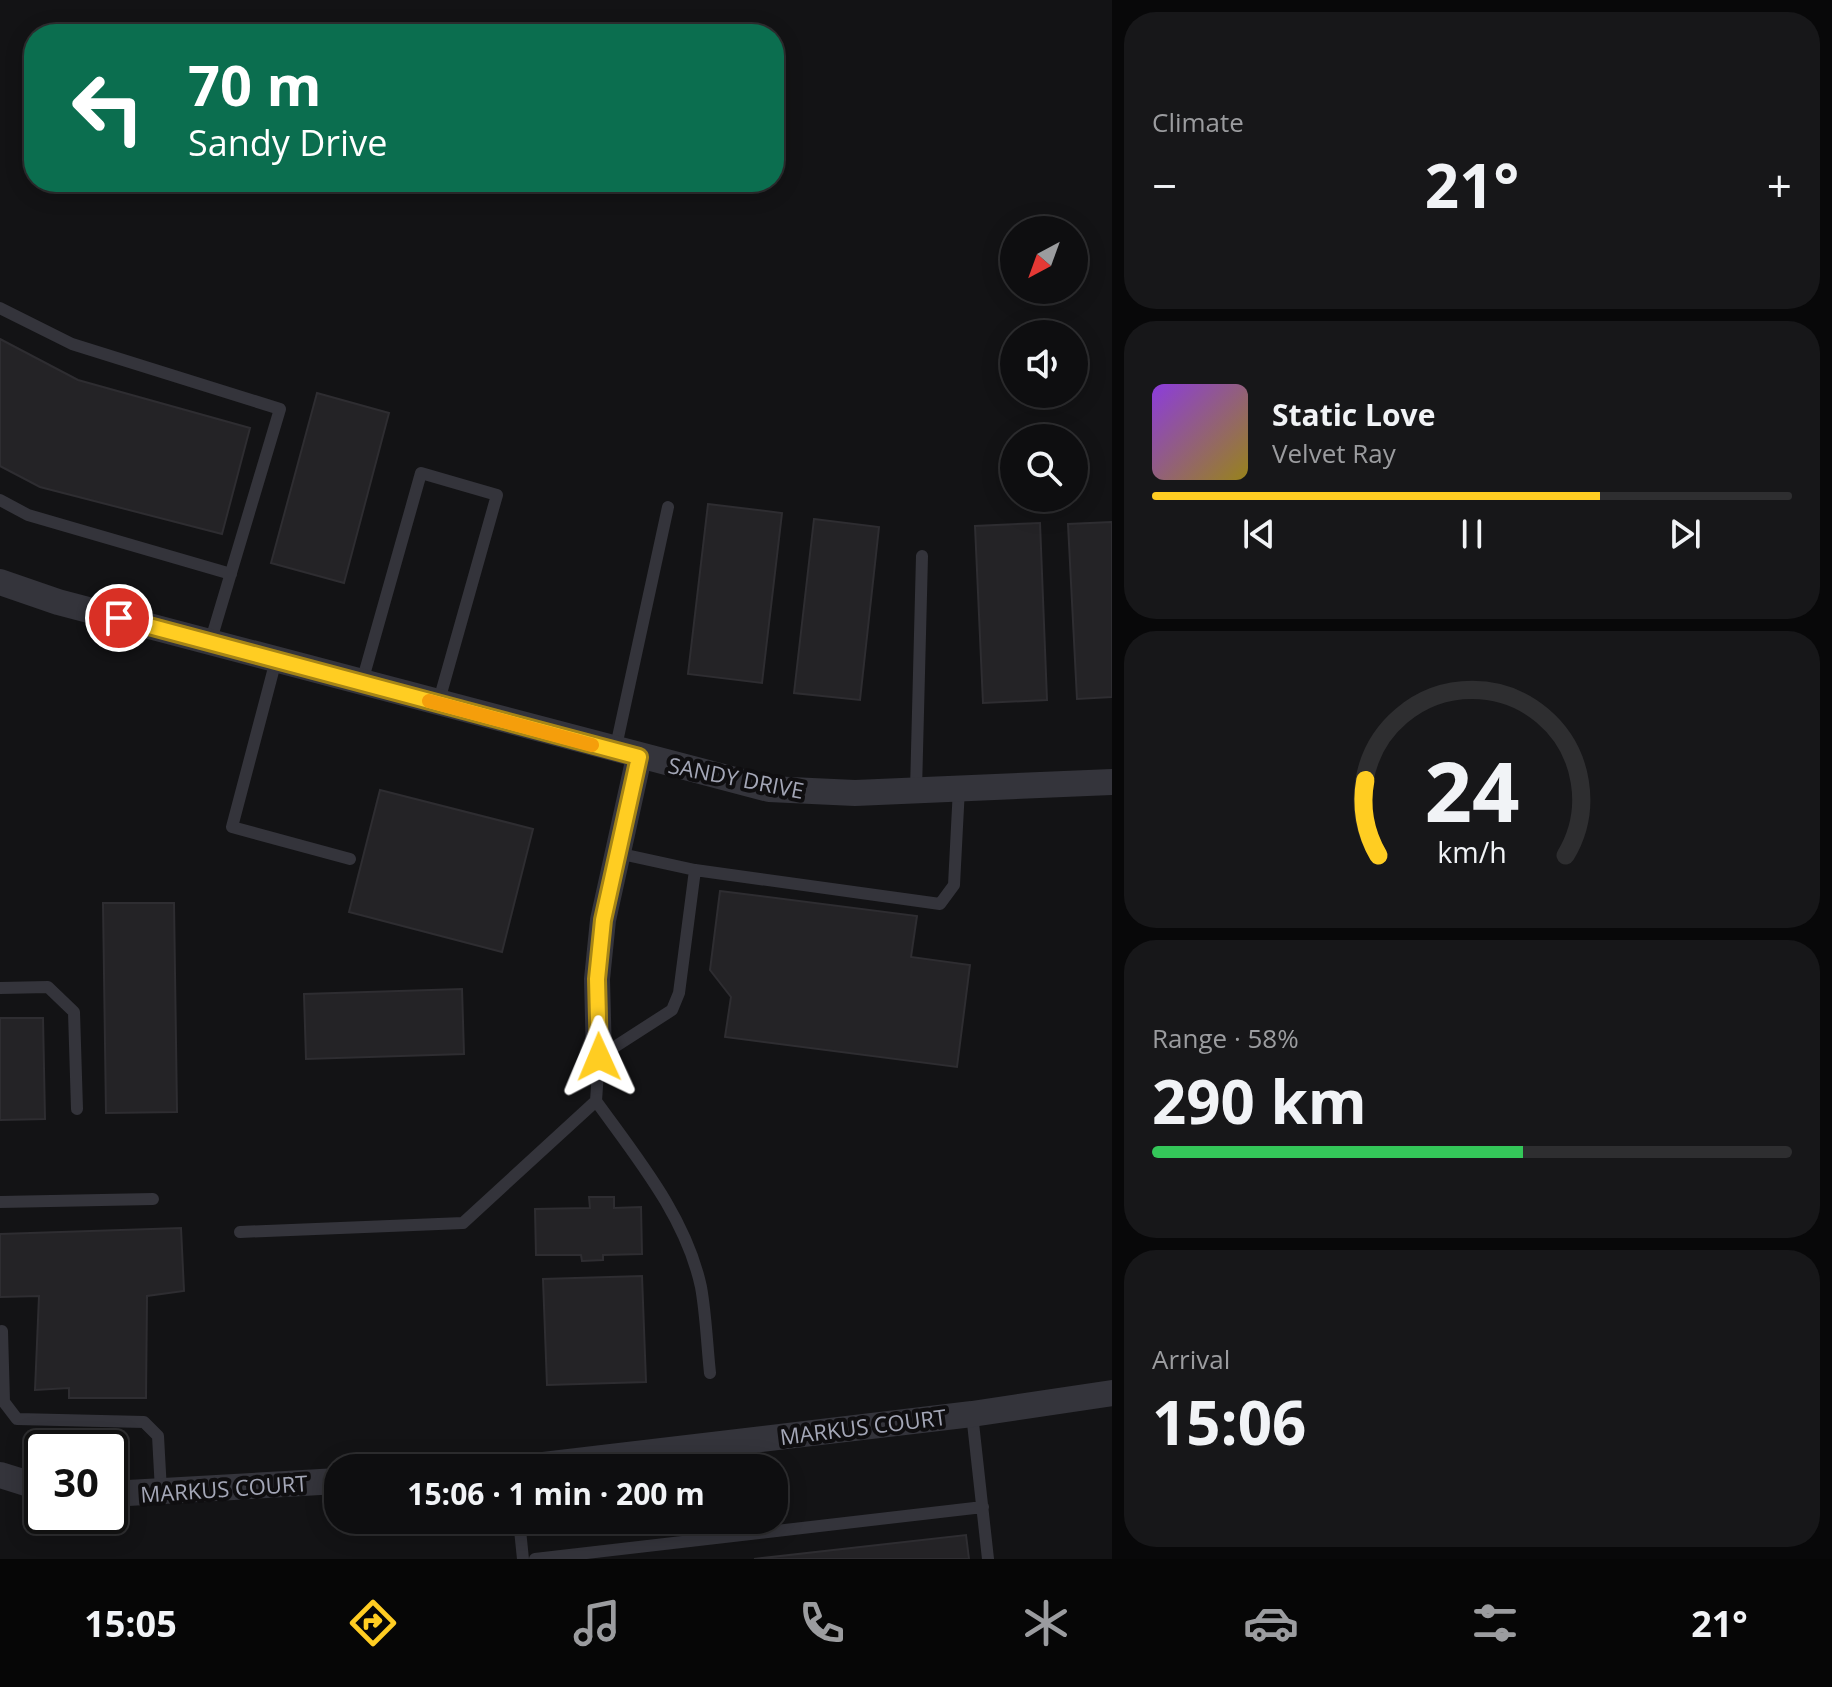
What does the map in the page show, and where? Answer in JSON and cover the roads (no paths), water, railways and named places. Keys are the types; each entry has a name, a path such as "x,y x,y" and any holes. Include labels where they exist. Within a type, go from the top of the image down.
{"street":[{"name":"SANDY DRIVE","path":"0,582 58,602 210,643 769,789 814,793 1112,785"},
{"path":"599,1057 597,979 603,920 617,853 627,754"},
{"name":"MARKUS COURT","path":"636,1454 972,1414 1112,1393"},
{"path":"0,1475 24,1482"},
{"name":"MARKUS COURT","path":"128,1494 324,1482"}],"lane":[{"path":"0,308 72,344 280,409 210,643"},
{"path":"362,683 421,473 497,495 438,704"},
{"path":"0,500 28,515 231,574"},
{"path":"627,754 668,507"},
{"path":"916,790 922,556"},
{"path":"276,660 232,827 350,859"},
{"path":"617,853 695,870 940,904 954,885 959,788"},
{"path":"695,870 679,993 672,1010 599,1057 596,1101 661,1192 681,1233 700,1287 710,1373"},
{"path":"0,988 48,987 74,1012 77,1109"},
{"path":"240,1232 463,1223 596,1101"},
{"path":"0,1202 153,1199"},
{"path":"2,1331 4,1402 17,1419 144,1422 158,1436 161,1494"},
{"path":"972,1414 988,1559"},
{"path":"535,1559 983,1507"},
{"path":"520,1534 523,1559"}]}
